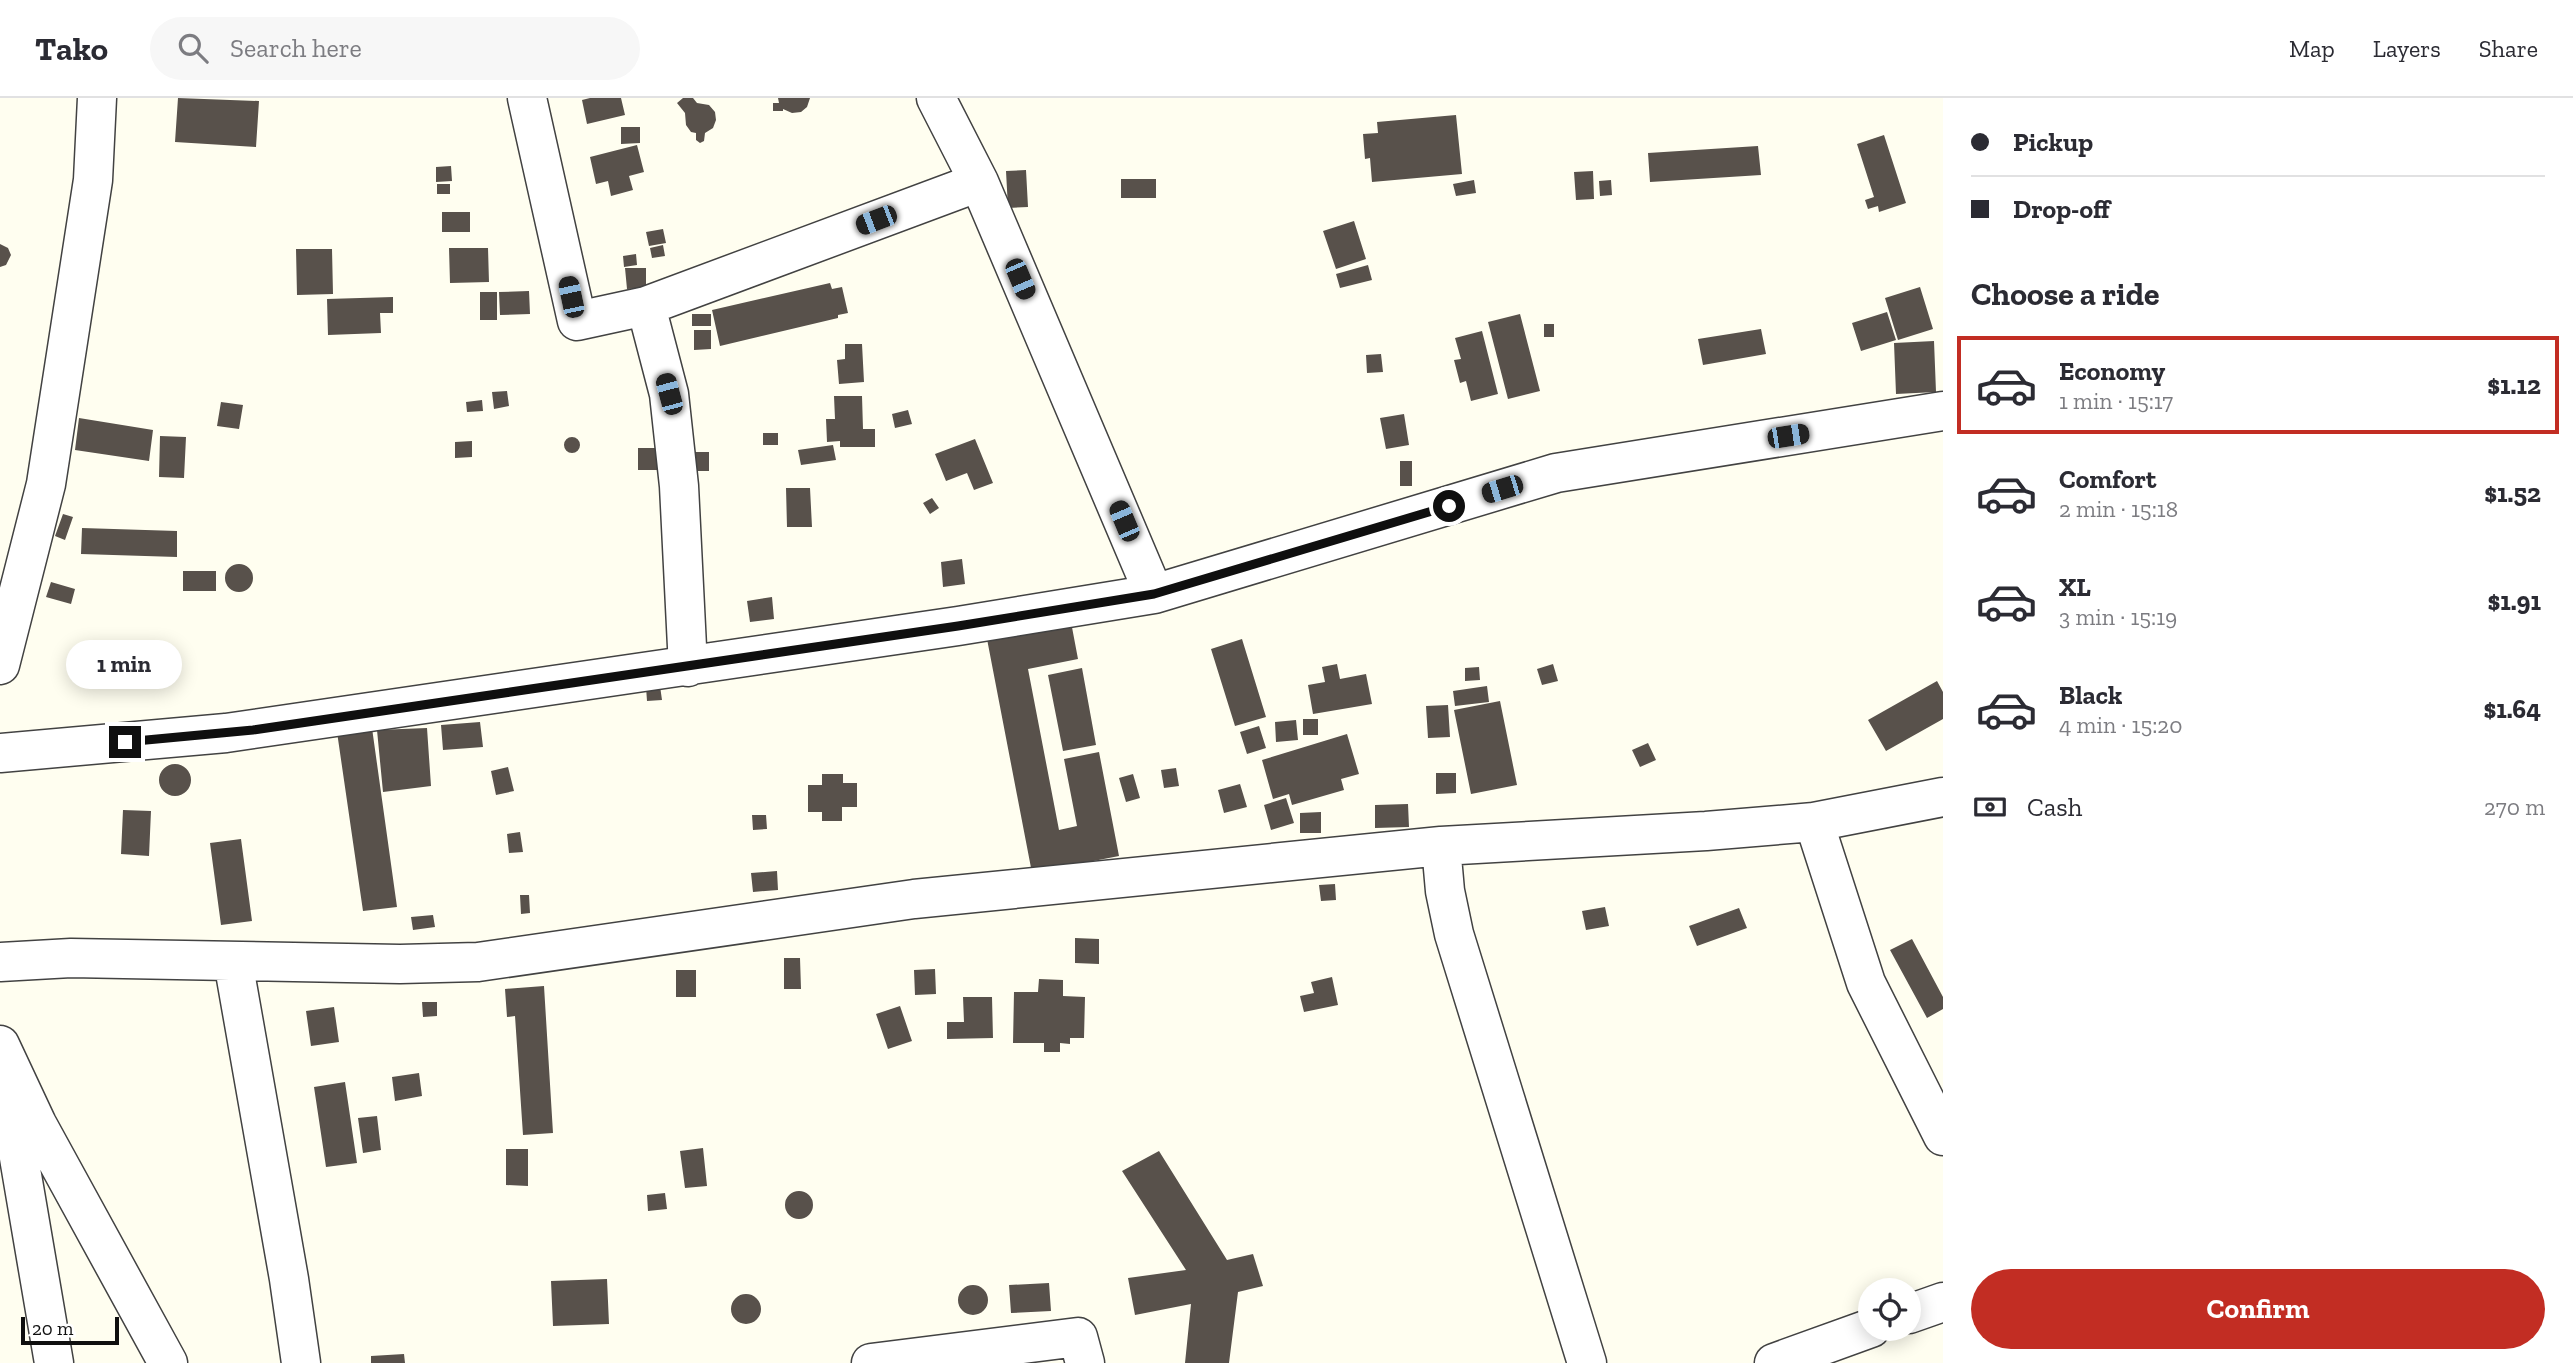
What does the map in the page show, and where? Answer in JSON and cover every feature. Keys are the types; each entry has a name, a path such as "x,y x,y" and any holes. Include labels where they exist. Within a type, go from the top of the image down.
{"street":[{"path":"0,665 46,484 93,180 97,98"},
{"path":"527,98 577,321 646,306 979,182"},
{"path":"936,98 979,182 1154,594"},
{"path":"646,306 669,394 678,486 688,667"},
{"path":"0,753 226,733 688,667 1154,594 1556,473 1943,411"},
{"path":"0,962 71,958 400,964 478,961 914,899 1441,846 1814,822 1943,797"},
{"path":"1814,822 1866,983 1943,1136"},
{"path":"1441,846 1445,891 1454,934 1587,1363"},
{"path":"233,961 302,1363"},
{"path":"0,1046 54,1363"},
{"path":"0,1046 37,1124 168,1363"},
{"path":"1921,1310 1943,1302"},
{"path":"1774,1363 1858,1333"},
{"path":"871,1363 1078,1337 1085,1363"}],"building":[{"path":"178,98 259,101 256,147 175,142"},
{"path":"621,98 625,115 587,124 582,100"},
{"path":"683,98 693,98 697,103 709,105 715,112 713,128 705,133 704,141 700,143 696,140 696,133 691,132 686,125 685,113 677,103"},
{"path":"778,98 810,98 807,107 801,112 792,113 783,109 773,111 773,103 779,103"},
{"path":"1456,115 1462,174 1372,182 1370,158 1365,159 1363,134 1378,133 1377,122"},
{"path":"621,127 640,127 640,143 621,144"},
{"path":"1884,135 1906,203 1879,212 1878,206 1868,209 1865,200 1874,197 1857,144"},
{"path":"637,145 644,172 629,176 633,190 611,196 608,181 596,184 590,157"},
{"path":"1758,146 1761,175 1650,182 1648,153"},
{"path":"451,166 452,181 436,182 436,167"},
{"path":"1026,170 1028,207 1008,208 1006,171"},
{"path":"1593,171 1594,199 1576,200 1574,172"},
{"path":"1121,179 1156,179 1156,198 1121,198"},
{"path":"1474,180 1476,193 1456,196 1453,184"},
{"path":"1611,180 1612,195 1600,196 1599,181"},
{"path":"437,184 450,184 450,194 437,194"},
{"path":"442,212 470,212 470,232 442,232"},
{"path":"1354,221 1366,259 1336,269 1323,231"},
{"path":"663,229 666,243 649,246 646,232"},
{"path":"0,244 8,248 11,255 6,265 0,267"},
{"path":"663,245 665,256 652,258 650,248"},
{"path":"449,248 488,248 489,282 450,283"},
{"path":"296,249 332,249 333,294 297,295"},
{"path":"636,254 637,265 624,267 623,256"},
{"path":"1368,265 1372,280 1340,288 1336,274"},
{"path":"625,268 646,268 646,288 627,289"},
{"path":"830,283 832,289 842,287 848,313 838,315 838,318 720,346 712,310"},
{"path":"1920,287 1933,329 1898,340 1885,298"},
{"path":"529,291 530,314 500,315 499,292"},
{"path":"480,292 497,292 497,320 480,320"},
{"path":"393,297 393,313 380,313 381,333 328,335 327,299"},
{"path":"1887,312 1896,340 1861,351 1852,323"},
{"path":"692,314 711,314 711,326 692,326"},
{"path":"1520,314 1540,391 1508,399 1488,322"},
{"path":"1544,324 1554,324 1554,337 1544,337"},
{"path":"1761,329 1766,354 1703,365 1698,339"},
{"path":"694,330 711,330 711,349 694,350"},
{"path":"1482,331 1498,394 1471,401 1466,381 1460,383 1454,360 1461,359 1455,338"},
{"path":"1934,341 1936,392 1896,394 1894,343"},
{"path":"845,344 862,344 864,382 839,384 837,360 845,359"},
{"path":"1381,354 1383,372 1367,373 1366,355"},
{"path":"507,391 509,406 494,409 492,392"},
{"path":"834,396 862,396 863,429 875,429 875,447 840,447 840,441 827,442 826,419 835,419"},
{"path":"482,400 483,411 467,412 466,402"},
{"path":"221,402 243,405 239,429 217,426"},
{"path":"908,410 912,424 895,428 892,414"},
{"path":"1404,414 1409,445 1386,449 1380,418"},
{"path":"79,418 153,430 149,461 75,450"},
{"path":"763,433 778,433 778,445 763,445"},
{"path":"160,436 186,437 184,478 159,477"},
{"path":"569,437 575,437 580,445 578,451 569,453 564,448 564,442"},
{"path":"975,439 993,483 974,490 967,473 946,481 935,454"},
{"path":"472,441 472,457 455,458 455,442"},
{"path":"833,445 836,460 801,465 798,450"},
{"path":"638,448 662,448 662,470 638,470"},
{"path":"692,452 709,452 709,471 692,471"},
{"path":"1400,461 1412,461 1412,486 1400,486"},
{"path":"786,488 810,488 812,527 787,527"},
{"path":"932,498 939,508 930,514 923,503"},
{"path":"63,514 73,517 65,540 55,536"},
{"path":"82,528 177,531 177,557 81,554"},
{"path":"962,559 965,584 943,587 941,562"},
{"path":"239,564 249,568 253,578 249,588 239,592 229,588 225,578 229,568"},
{"path":"183,571 216,571 216,591 183,591"},
{"path":"51,582 75,589 71,604 46,597"},
{"path":"772,597 774,619 750,622 747,601"},
{"path":"1071,622 1078,659 1028,669 1059,830 1077,826 1064,759 1099,752 1119,856 1032,873 987,639"},
{"path":"1242,639 1266,717 1235,726 1211,649"},
{"path":"1337,664 1340,679 1366,674 1372,704 1313,714 1308,685 1325,682 1322,667"},
{"path":"1553,664 1558,681 1542,685 1537,669"},
{"path":"1479,667 1480,680 1465,681 1465,668"},
{"path":"1082,668 1096,745 1063,751 1048,675"},
{"path":"1937,681 1943,692 1943,719 1886,751 1868,720"},
{"path":"660,686 662,700 647,701 646,687"},
{"path":"1487,686 1489,702 1455,706 1453,691"},
{"path":"1500,701 1517,785 1471,794 1454,710"},
{"path":"1448,705 1450,737 1428,738 1426,706"},
{"path":"1303,719 1318,719 1318,735 1303,735"},
{"path":"1296,720 1298,740 1276,742 1275,722"},
{"path":"480,722 483,747 443,750 441,725"},
{"path":"1259,726 1266,748 1247,754 1240,732"},
{"path":"372,728 397,907 363,911 337,732"},
{"path":"427,728 431,786 383,792 377,730"},
{"path":"1347,734 1359,774 1341,779 1344,790 1292,805 1289,794 1273,799 1262,760"},
{"path":"1648,743 1656,760 1640,767 1632,750"},
{"path":"175,764 186,769 191,780 186,791 175,796 164,791 159,780 164,769"},
{"path":"508,767 514,791 496,795 491,771"},
{"path":"1176,768 1179,786 1164,788 1161,770"},
{"path":"1436,773 1456,773 1456,793 1436,794"},
{"path":"822,774 843,774 843,783 857,783 857,807 842,807 842,821 822,821 822,812 808,812 808,785 822,785"},
{"path":"1133,774 1140,798 1126,802 1119,778"},
{"path":"1240,784 1247,807 1224,813 1218,790"},
{"path":"1286,798 1294,823 1271,830 1264,805"},
{"path":"1408,804 1409,827 1375,828 1375,805"},
{"path":"123,810 151,811 149,856 121,854"},
{"path":"1321,812 1321,833 1300,833 1300,813"},
{"path":"752,815 766,815 767,829 753,830"},
{"path":"520,832 523,852 509,853 507,834"},
{"path":"241,839 252,921 221,925 210,843"},
{"path":"777,871 778,890 753,892 751,873"},
{"path":"1335,884 1336,900 1321,901 1319,885"},
{"path":"520,895 529,895 530,913 521,914"},
{"path":"1605,907 1609,926 1586,930 1582,911"},
{"path":"1739,908 1747,928 1697,946 1689,926"},
{"path":"433,915 435,927 413,930 411,917"},
{"path":"1075,938 1099,939 1099,964 1075,963"},
{"path":"1912,939 1943,997 1943,1009 1927,1018 1890,950"},
{"path":"784,958 800,958 801,989 784,989"},
{"path":"935,969 936,994 915,995 914,970"},
{"path":"676,970 696,970 696,997 676,997"},
{"path":"1332,977 1338,1005 1304,1012 1300,996 1314,993 1311,982"},
{"path":"1039,979 1063,980 1063,996 1085,997 1084,1038 1070,1038 1070,1044 1060,1043 1060,1052 1044,1052 1044,1043 1013,1043 1014,992 1038,992"},
{"path":"544,986 553,1133 523,1135 515,1016 507,1017 505,989"},
{"path":"963,997 992,997 993,1038 947,1039 947,1022 964,1022"},
{"path":"422,1002 437,1002 437,1016 423,1017"},
{"path":"900,1006 912,1041 888,1049 876,1014"},
{"path":"334,1007 339,1042 311,1046 306,1011"},
{"path":"419,1073 422,1096 395,1101 392,1077"},
{"path":"345,1082 357,1163 326,1167 314,1087"},
{"path":"377,1116 381,1150 363,1153 358,1118"},
{"path":"703,1148 707,1186 685,1188 680,1151"},
{"path":"506,1149 528,1149 528,1186 506,1185"},
{"path":"1159,1151 1227,1260 1253,1254 1263,1286 1238,1292 1229,1363 1185,1363 1191,1304 1135,1315 1128,1278 1186,1270 1122,1171"},
{"path":"799,1191 809,1195 813,1205 809,1215 799,1219 789,1215 785,1205 789,1195"},
{"path":"665,1193 667,1209 648,1211 647,1195"},
{"path":"607,1279 609,1324 553,1326 551,1281"},
{"path":"1049,1283 1051,1311 1011,1313 1009,1285"},
{"path":"973,1285 984,1289 988,1300 984,1311 973,1315 962,1311 958,1300 962,1289"},
{"path":"746,1294 757,1298 761,1309 757,1320 746,1324 735,1320 731,1309 735,1298"},
{"path":"404,1354 405,1363 371,1363 371,1356"}],"route":[{"path":"125,742 253,730 688,667 1154,594 1449,506"}]}
